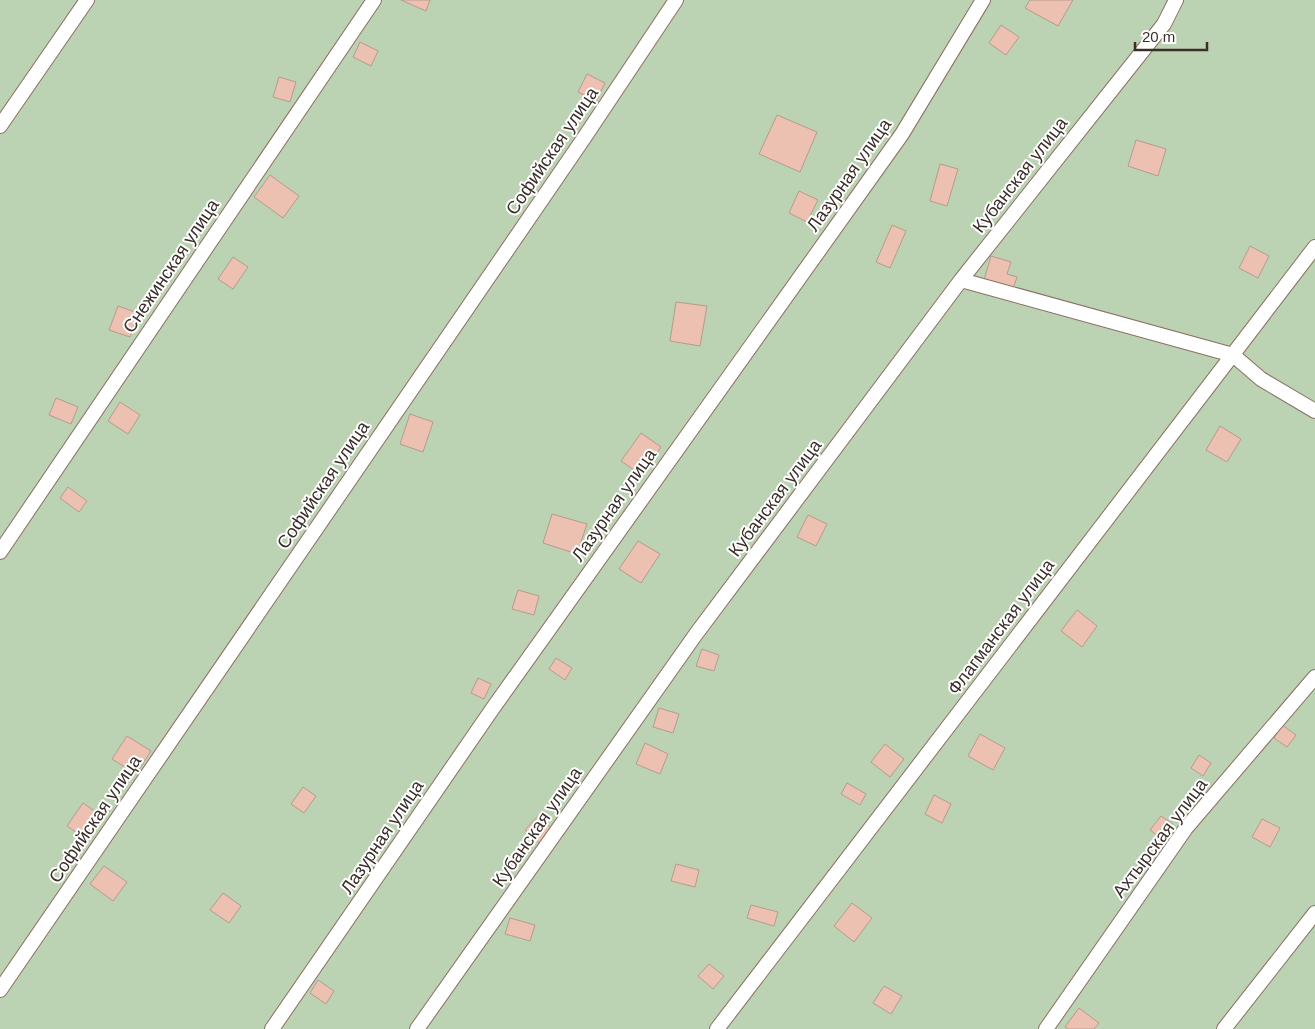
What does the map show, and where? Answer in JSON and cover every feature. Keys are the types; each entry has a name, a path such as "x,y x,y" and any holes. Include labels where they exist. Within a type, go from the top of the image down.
{"lane":[{"path":"0,126 87,0"},
{"name":"Снежинская улица","path":"0,552 374,0"},
{"name":"Софийская улица","path":"0,990 584,138 676,0"},
{"name":"Лазурная улица","path":"272,1029 493,708 902,134 983,0"},
{"name":"Кубанская улица","path":"417,1029 696,634 962,280 1164,24 1176,0"},
{"name":"Флагманская улица","path":"717,1029 1315,247"},
{"path":"962,280 1232,355 1261,379 1315,411"},
{"name":"Ахтырская улица","path":"1046,1029 1186,828 1315,677"},
{"path":"1224,1029 1315,913"}],"green space":[{"path":"0,0 1315,0 1315,1029 0,1029"}],"building":[{"path":"401,0 430,0 426,11"},
{"path":"1030,0 1073,0 1058,26 1025,8"},
{"path":"1001,25 1019,37 1006,55 989,43"},
{"path":"360,42 378,51 371,66 353,57"},
{"path":"587,74 605,83 596,101 578,92"},
{"path":"279,77 296,82 290,102 273,97"},
{"path":"777,115 817,132 800,172 759,154"},
{"path":"1136,140 1166,149 1158,176 1128,166"},
{"path":"940,164 958,169 947,206 930,201"},
{"path":"270,175 299,196 283,218 254,197"},
{"path":"799,191 818,200 807,222 789,213"},
{"path":"892,225 906,231 890,268 876,262"},
{"path":"1250,246 1269,256 1258,278 1239,268"},
{"path":"991,256 1011,262 1007,274 1017,277 1013,289 984,280"},
{"path":"233,257 248,267 233,289 218,279"},
{"path":"676,302 707,306 700,346 670,341"},
{"path":"118,306 138,313 130,337 109,330"},
{"path":"56,398 78,407 71,424 49,415"},
{"path":"120,402 140,415 128,434 108,421"},
{"path":"410,414 433,422 423,452 400,444"},
{"path":"1220,426 1241,439 1227,462 1206,450"},
{"path":"641,433 661,447 641,475 621,461"},
{"path":"68,487 87,501 79,512 60,498"},
{"path":"552,514 587,524 577,554 543,543"},
{"path":"808,515 827,524 816,546 797,537"},
{"path":"638,541 660,554 641,583 619,569"},
{"path":"518,590 539,596 534,615 512,609"},
{"path":"1077,610 1097,626 1082,647 1061,631"},
{"path":"702,649 719,655 714,671 696,666"},
{"path":"556,658 572,668 565,680 549,669"},
{"path":"478,678 491,684 484,699 471,693"},
{"path":"659,708 679,714 673,733 653,727"},
{"path":"1282,725 1296,735 1287,747 1274,738"},
{"path":"980,734 1005,748 993,770 968,756"},
{"path":"127,736 151,751 136,774 112,759"},
{"path":"645,743 668,754 660,774 636,764"},
{"path":"885,744 904,759 890,777 871,762"},
{"path":"1199,755 1211,763 1203,776 1191,768"},
{"path":"847,783 866,794 860,805 841,794"},
{"path":"303,787 316,796 304,813 291,804"},
{"path":"934,795 951,804 942,823 925,814"},
{"path":"83,803 103,817 87,840 67,826"},
{"path":"538,816 553,830 541,844 525,830"},
{"path":"1161,816 1173,824 1162,839 1150,830"},
{"path":"1262,819 1280,828 1270,847 1252,837"},
{"path":"676,864 699,870 695,887 671,881"},
{"path":"104,866 127,882 113,901 90,884"},
{"path":"223,893 241,906 229,923 210,910"},
{"path":"852,903 872,918 854,942 834,926"},
{"path":"751,905 778,912 774,926 747,918"},
{"path":"510,918 535,925 530,941 505,934"},
{"path":"709,964 724,976 713,989 698,976"},
{"path":"318,980 334,991 326,1004 310,993"},
{"path":"884,986 902,996 891,1014 873,1003"},
{"path":"1079,1008 1099,1023 1094,1029 1068,1029 1065,1027"}]}
